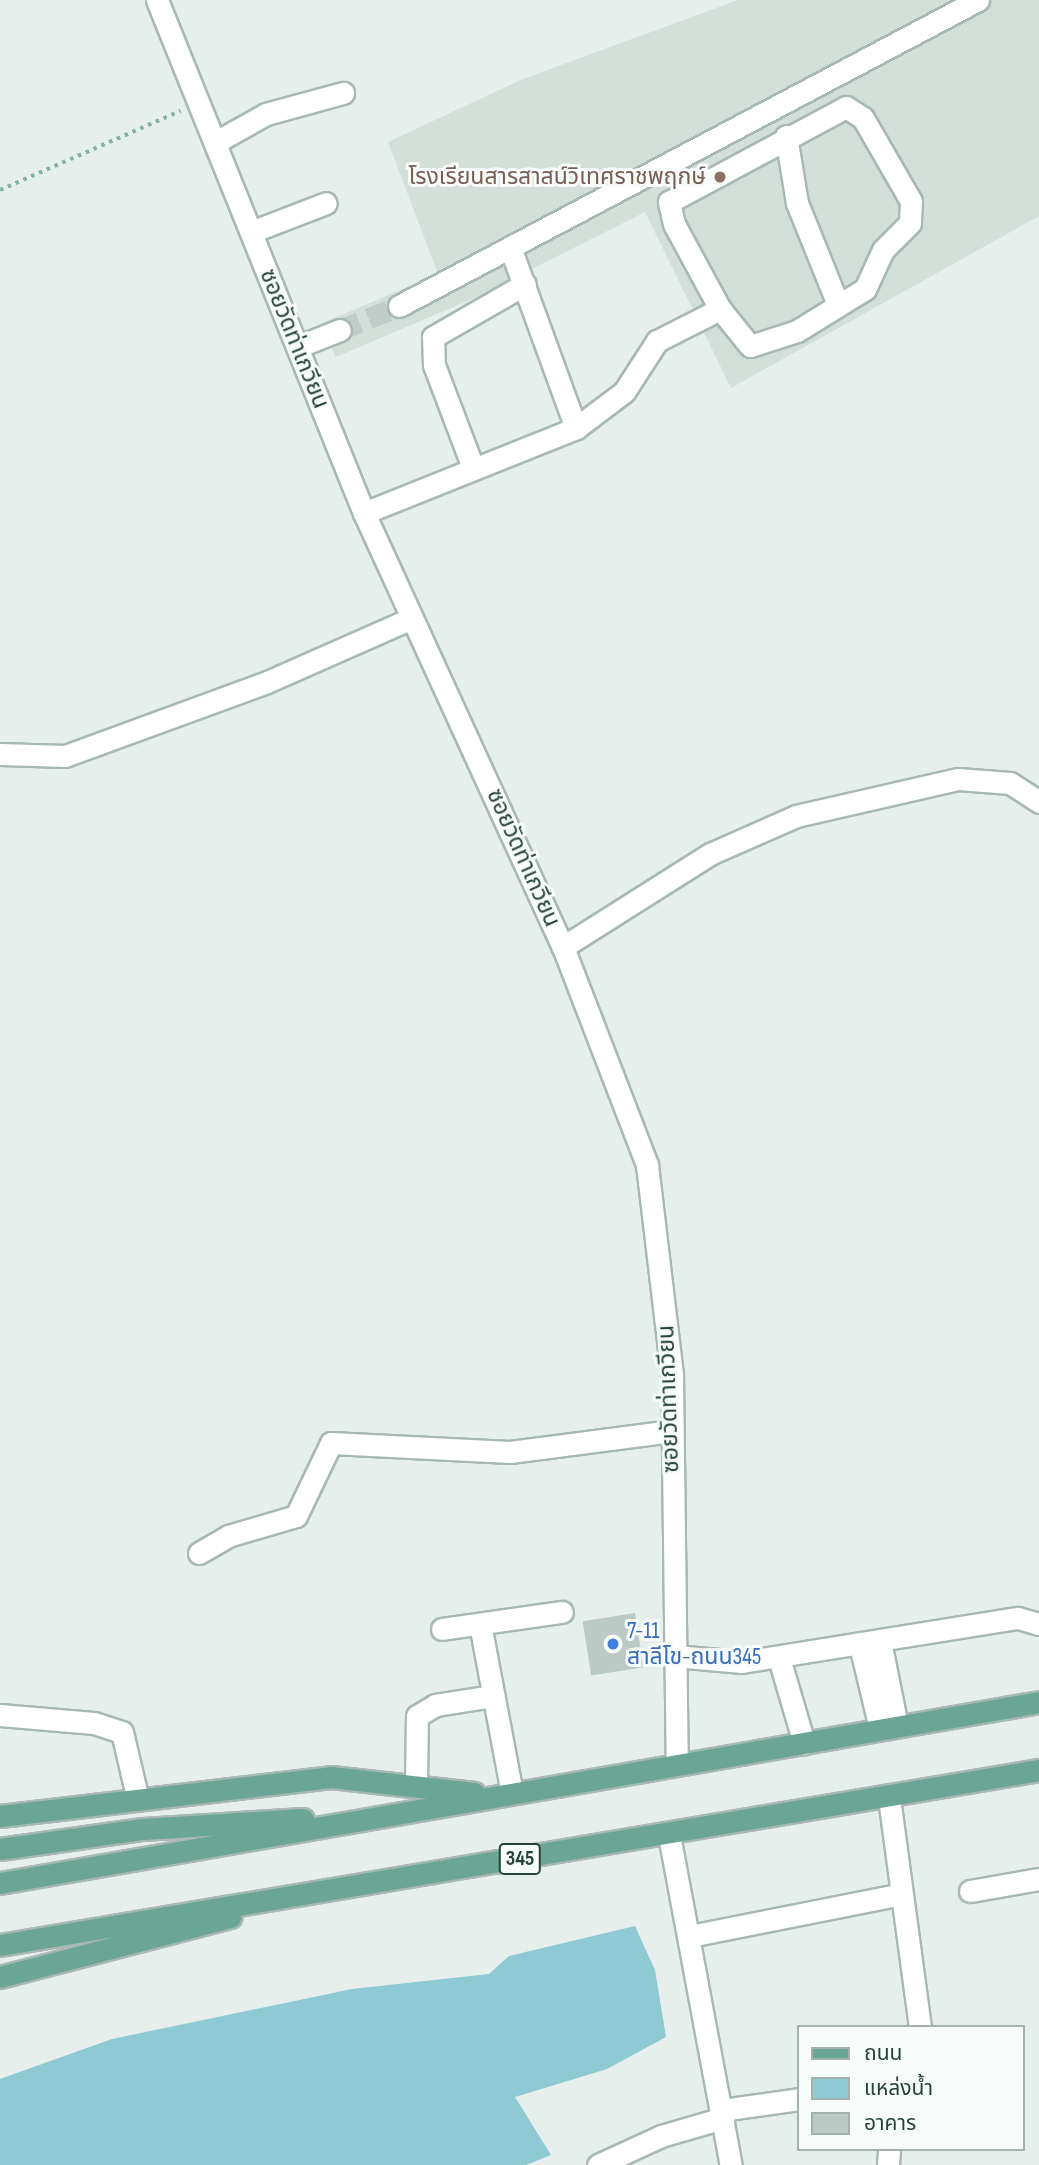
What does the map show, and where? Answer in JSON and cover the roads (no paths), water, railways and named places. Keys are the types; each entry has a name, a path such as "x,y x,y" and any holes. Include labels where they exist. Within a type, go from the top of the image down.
{"main road":[{"path":"0,1884 1039,1702"},
{"name":"345","path":"0,1945 890,1798 1039,1770"},
{"path":"0,1816 137,1796 331,1777 503,1794"},
{"path":"0,1849 243,1820 368,1818"},
{"path":"0,1977 340,1887"}],"street":[{"name":"ซอยวัดท่าเกวียน","path":"158,0 364,513 563,947 648,1165 672,1431 677,1765"},
{"path":"399,306 978,0"},
{"path":"216,142 265,114 344,93"},
{"path":"854,108 911,201 910,223 883,250 865,289 837,302 765,346 740,341 674,224 669,202 786,136 831,110 854,108"},
{"path":"786,136 797,203 837,302"},
{"path":"251,232 326,203"},
{"path":"510,247 576,428"},
{"path":"472,465 434,365 433,337 525,284"},
{"path":"364,513 472,465 576,428 624,392 657,341 720,309"},
{"path":"297,347 340,330"},
{"path":"0,754 65,756 267,682 412,618"},
{"path":"563,947 710,854 796,816 958,779 1010,783 1039,802"},
{"path":"199,1553 228,1536 296,1516 331,1443 510,1452 672,1431"},
{"path":"442,1629 562,1612"},
{"path":"676,1656 779,1658 1018,1618 1039,1624"},
{"path":"480,1625 493,1696 503,1794"},
{"path":"870,1643 888,1727"},
{"path":"779,1658 804,1743"},
{"path":"416,1785 417,1716 435,1705 493,1696"},
{"path":"0,1715 94,1723 122,1732 137,1796"},
{"path":"890,1798 898,1895 920,2025"},
{"path":"669,1835 732,2165"},
{"path":"970,1891 1039,1879"},
{"path":"690,1936 898,1895"},
{"path":"598,2165 661,2136 722,2114 797,2099"}],"water":[{"path":"635,1926 655,1970 666,2037 607,2069 515,2097 551,2155 526,2165 0,2165 0,2079 112,2039 352,1989 489,1974 509,1956"}],"tunnel":[{"path":"340,330 399,306"}],"place":[{"name":"โรงเรียนสารสาสน์วิเทศราชพฤกษ์","path":"720,177"},
{"name":"7-11 สาลีโข-ถนน345","path":"613,1644"}]}
